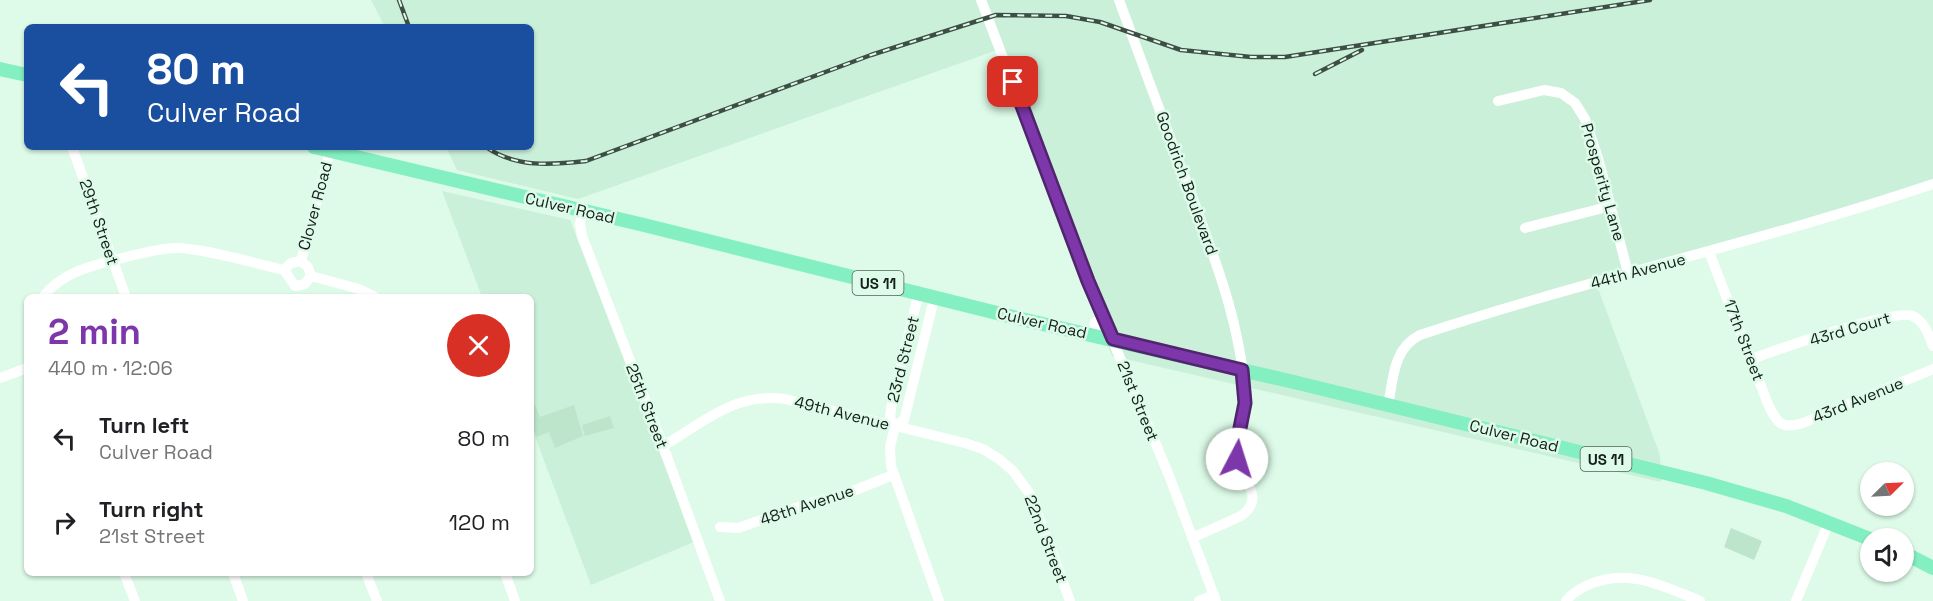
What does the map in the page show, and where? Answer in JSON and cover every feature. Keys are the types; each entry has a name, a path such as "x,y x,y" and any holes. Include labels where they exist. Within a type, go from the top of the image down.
{"main road":[{"path":"0,69 24,74"},
{"name":"Culver Road","path":"326,150 927,294 1021,319 1094,328 1113,339 1715,485 1786,506 1860,534"},
{"path":"1914,558 1933,568"}],"street":[{"name":"21st Street","path":"981,0 1088,281 1170,478 1215,598"},
{"name":"Goodrich Boulevard","path":"1119,0 1227,294 1242,370"},
{"name":"Prosperity Lane","path":"1498,101 1544,90 1561,93 1575,103 1585,119 1628,273"},
{"name":"29th Street","path":"73,150 125,294"},
{"name":"Clover Road","path":"301,261 330,151"},
{"name":"44th Avenue","path":"1388,406 1399,354 1412,339 1447,326 1628,273 1709,252 1890,199 1933,184"},
{"path":"1525,228 1611,206"},
{"name":"25th Street","path":"582,211 580,224 582,236 720,601"},
{"path":"47,294 63,279 112,260 162,248 217,253 284,270"},
{"name":"17th Street","path":"1709,252 1775,420 1783,425"},
{"path":"284,270 291,263 301,261 308,267 311,276"},
{"path":"284,270 293,291 305,284 311,276"},
{"path":"311,276 350,286 368,294"},
{"name":"23rd Street","path":"927,294 917,300 891,408 890,419 895,426 889,457 893,475 939,601"},
{"name":"43rd Court","path":"1752,359 1876,318 1905,314 1913,316 1920,322 1933,346"},
{"path":"0,378 24,369"},
{"name":"43rd Avenue","path":"1783,425 1794,426 1803,423 1933,369"},
{"path":"1192,538 1241,516 1248,511 1254,501 1252,490 1237,459 1236,448 1245,403 1242,370"},
{"name":"49th Avenue","path":"663,446 730,406 757,397 785,399 974,445 999,459 1019,479"},
{"name":"48th Avenue","path":"720,527 738,528 807,504 848,493 893,475"},
{"name":"22nd Street","path":"1019,479 1033,503 1070,601"},
{"path":"1796,601 1829,522"},
{"path":"125,576 135,601"},
{"path":"234,576 243,601"},
{"path":"367,576 377,601"},
{"path":"506,576 515,601"},
{"path":"1566,601 1572,593 1596,581 1614,577 1633,577 1651,581 1700,601"},
{"path":"1199,601 1215,598"}],"shaded area":[{"path":"371,0 1933,0 1933,183 1596,283 1660,455 1661,482 1112,356 1000,49 578,199 457,170 447,150 534,150 534,24 383,24"},
{"path":"442,191 570,220 694,542 591,585 534,434 534,294 481,294"},
{"path":"534,403 540,417 574,405 583,436 555,448 549,432 537,437 534,430"},
{"path":"610,416 614,428 585,436 582,425"},
{"path":"1731,528 1762,541 1754,560 1724,547"}],"railway":[{"path":"399,0 408,24"},
{"path":"491,150 509,159 522,162 547,164 586,161 871,55 996,15 1066,16 1100,22 1181,50 1251,57 1285,57 1650,0"},
{"path":"1315,74 1362,50"}],"route":[{"path":"1013,82 1088,281 1113,339 1242,370 1245,403 1236,448 1237,459"}]}
